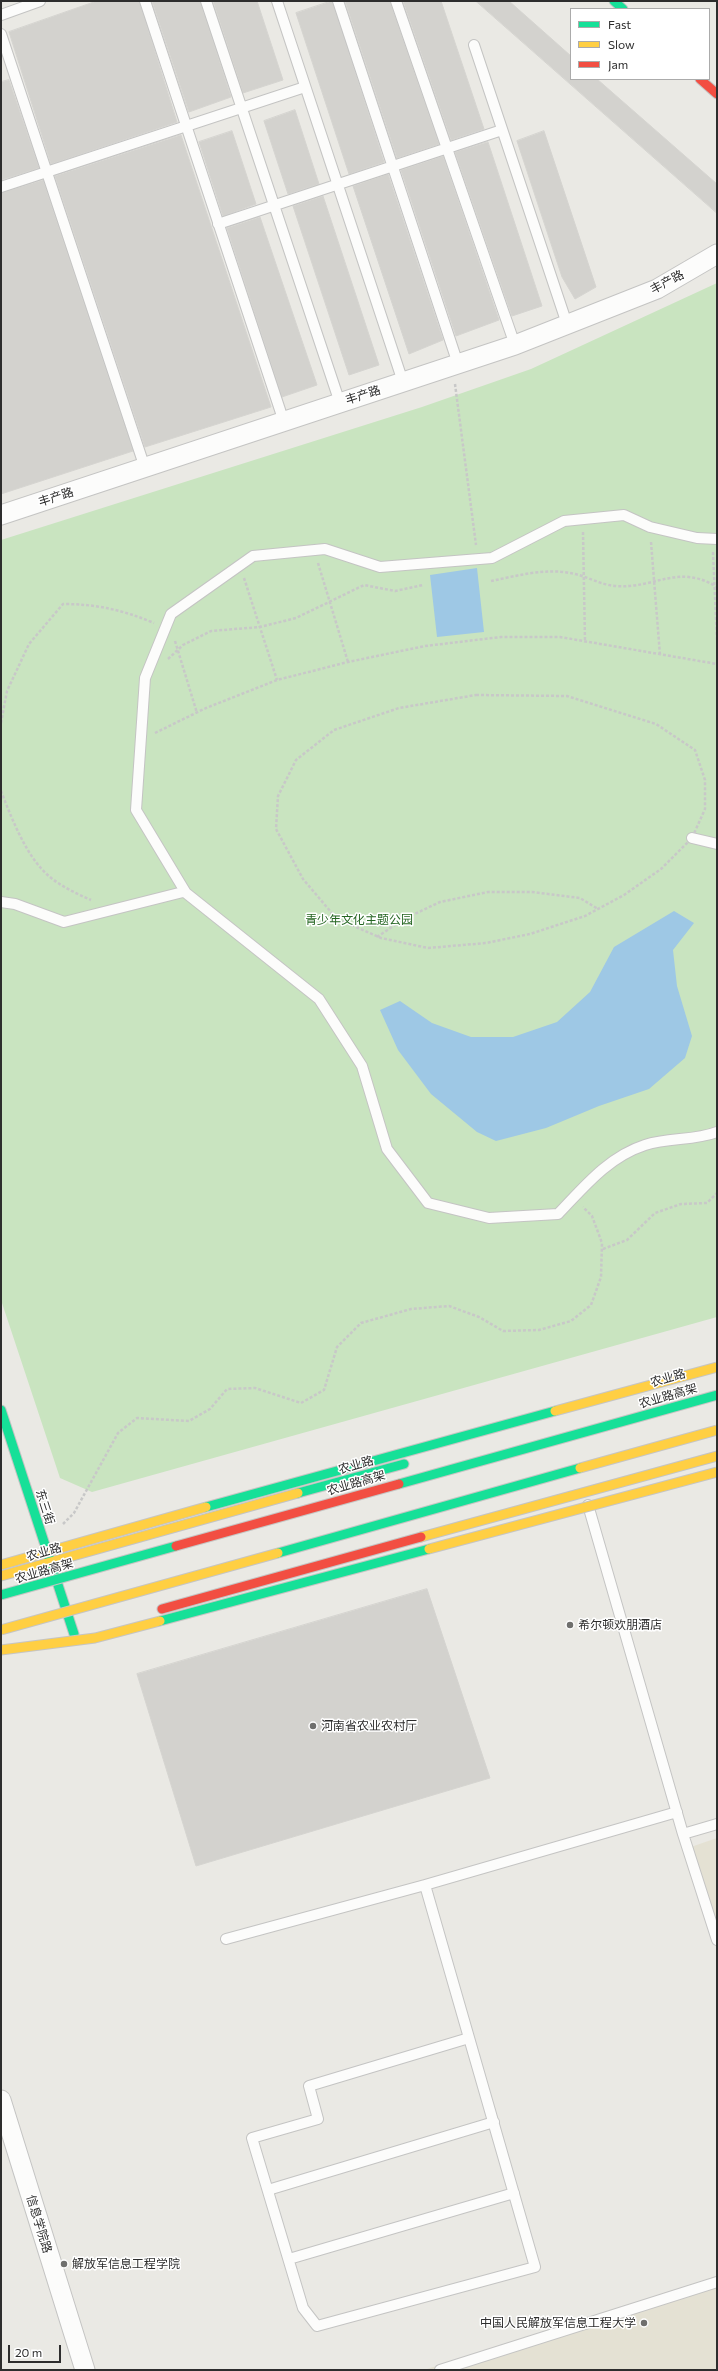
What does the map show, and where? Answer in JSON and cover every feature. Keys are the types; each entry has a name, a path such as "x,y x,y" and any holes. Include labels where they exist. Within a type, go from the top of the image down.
{"main road":[{"path":"701,80 717,94"},
{"path":"1,1565 55,1548 717,1366"},
{"name":"农业路","path":"610,1406 717,1376"},
{"name":"农业路高架","path":"1,1595 717,1395"},
{"name":"东三街","path":"1,1410 74,1634"},
{"path":"1,1630 717,1430"},
{"path":"151,1612 717,1456"},
{"name":"农业路","path":"1,1576 411,1462"},
{"path":"1,1650 95,1638 717,1472"},
{"path":"1,1655 112,1623"}],"street":[{"name":"丰产路","path":"1,515 515,345 657,289 717,254"},
{"name":"信息学院路","path":"1,2100 85,2370"}],"lane":[{"path":"1,15 40,1"},
{"path":"144,1 284,422"},
{"path":"206,1 340,403"},
{"path":"277,1 403,382"},
{"path":"338,1 393,166 456,364"},
{"path":"396,1 515,345"},
{"path":"1,34 145,468"},
{"path":"474,45 567,324"},
{"path":"1,187 305,87"},
{"path":"218,224 502,130"},
{"path":"715,539 650,526 624,515 564,521 492,558 380,567 325,549 253,556 171,614 145,678 136,810 186,893 319,999 362,1066 387,1149 428,1203 489,1218 558,1214 613,1159 646,1145 702,1138 717,1132"},
{"path":"692,838 717,844"},
{"path":"1,902 15,904 64,922 183,892"},
{"path":"584,1492 683,1834 717,1940"},
{"path":"226,1939 426,1885 677,1812"},
{"path":"683,1834 717,1824"},
{"path":"426,1885 535,2267 317,2326 303,2308 252,2138 318,2119 309,2086 469,2038"},
{"path":"268,2190 494,2122"},
{"path":"289,2259 514,2193"},
{"path":"440,2370 717,2282"}],"path":[{"path":"456,364 478,559"},
{"path":"583,519 583,578 586,641"},
{"path":"650,526 660,655"},
{"path":"715,539 717,641"},
{"path":"314,550 348,662"},
{"path":"239,566 277,680"},
{"path":"491,580 538,573 570,573 583,578 616,586 654,583 679,575 701,579 715,586"},
{"path":"163,664 182,645 212,630 260,627 296,618 364,586 395,591 423,585"},
{"path":"1,723 6,691 29,644 63,604 93,604 167,624 178,650 197,713"},
{"path":"141,740 197,713 277,680 348,662 425,646 501,637 560,637 717,664"},
{"path":"476,695 567,696 656,724 695,750 703,774 705,809 692,838 661,869 624,895 598,909 585,916 530,934 486,943 428,948 377,937 336,918 303,879 276,829 278,796 296,760 334,730 399,708 476,695"},
{"path":"1,791 13,823 40,867 68,890 112,910"},
{"path":"377,937 404,919 440,902 488,892 532,892 580,898 598,909"},
{"path":"603,1249 626,1240 655,1214 681,1204 707,1203 717,1193"},
{"path":"45,1543 74,1513 118,1433 136,1418 189,1421 210,1409 227,1389 255,1388 301,1403 324,1390 337,1347 361,1323 411,1309 449,1306 479,1317 503,1331 540,1330 571,1321 591,1305 601,1277 603,1249 592,1216 574,1198"}],"shaded area":[{"path":"717,1838 717,1947 685,1849"},
{"name":"中国人民解放军信息工程大学","path":"717,2276 717,2370 424,2370"}],"green space":[{"name":"青少年文化主题公园","path":"717,283 717,1317 92,1492 60,1478 1,1300 1,540 422,407 531,369"}],"water":[{"path":"477,568 484,632 437,637 430,575"},
{"path":"674,911 694,923 673,950 677,986 692,1036 685,1058 649,1089 599,1106 546,1128 496,1141 477,1132 431,1094 398,1050 380,1010 400,1001 432,1023 471,1037 513,1037 557,1022 590,992 614,947"}],"building":[{"path":"97,1 139,1 177,122 51,164 9,32"},
{"path":"152,1 200,1 231,97 189,112"},
{"path":"213,1 257,1 283,80 243,93"},
{"path":"332,1 384,162 349,174 296,13"},
{"path":"345,1 390,1 439,144 397,158"},
{"path":"403,1 441,1 484,129 451,140"},
{"path":"476,1 509,1 570,55 570,80 598,80 717,184 717,213"},
{"path":"9,80 39,168 1,180 1,82"},
{"path":"295,110 319,184 288,194 264,121"},
{"path":"232,131 256,204 223,216 199,142"},
{"path":"544,131 596,287 575,299 562,277 517,141"},
{"path":"181,135 271,407 145,447 55,176"},
{"path":"488,142 542,306 512,316 455,152"},
{"path":"443,156 499,320 456,336 401,170"},
{"path":"388,174 443,340 409,354 353,186"},
{"path":"43,180 133,451 1,494 1,193"},
{"path":"323,196 379,365 349,375 293,206"},
{"path":"260,217 317,385 282,397 227,228"},
{"name":"河南省农业农村厅","path":"427,1589 490,1778 196,1866 137,1674"}],"traffic: fast":[{"path":"614,1 622,8"},
{"path":"399,1484 717,1395"},
{"path":"1,1410 74,1634"},
{"path":"206,1507 555,1411"},
{"path":"298,1493 404,1464"},
{"path":"278,1553 580,1468"},
{"path":"1,1595 176,1546"},
{"path":"160,1621 429,1549"}],"traffic: slow":[{"path":"555,1411 717,1367"},
{"path":"580,1468 717,1430"},
{"path":"421,1537 717,1456"},
{"path":"429,1549 717,1472"},
{"path":"1,1576 298,1493"},
{"path":"1,1565 206,1507"},
{"path":"1,1630 278,1553"},
{"path":"1,1650 95,1638 160,1621"}],"traffic: jam":[{"path":"701,80 717,94"},
{"path":"176,1546 399,1484"},
{"path":"162,1609 421,1537"}],"place":[{"name":"希尔顿欢朋酒店","path":"570,1625"},
{"name":"河南省农业农村厅","path":"313,1726"},
{"name":"解放军信息工程学院","path":"64,2264"},
{"name":"中国人民解放军信息工程大学","path":"644,2323"}]}
